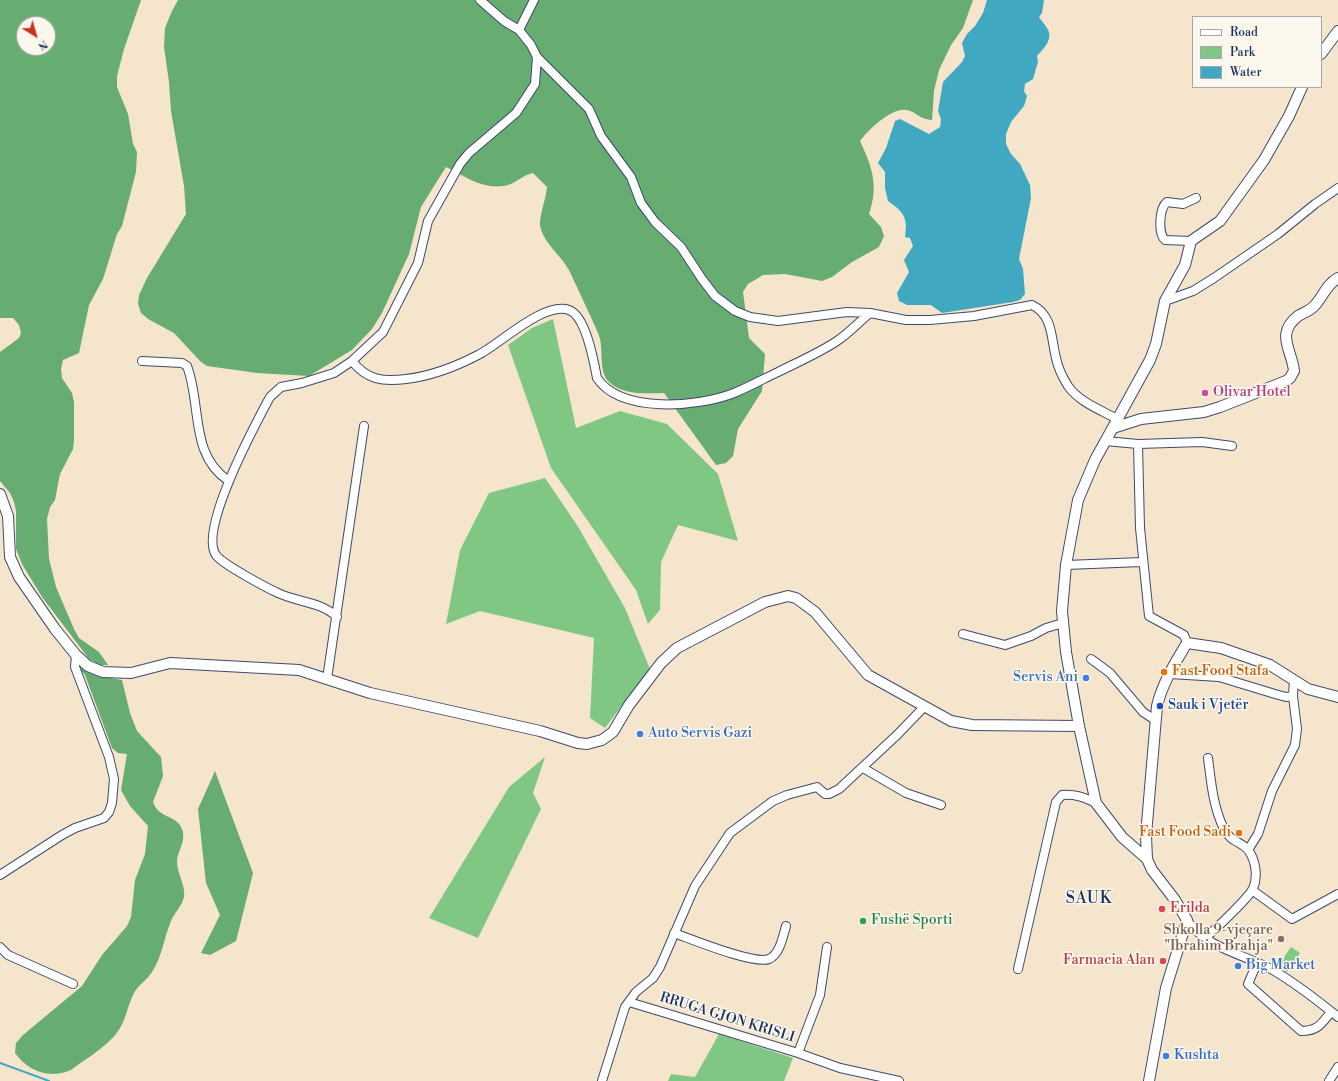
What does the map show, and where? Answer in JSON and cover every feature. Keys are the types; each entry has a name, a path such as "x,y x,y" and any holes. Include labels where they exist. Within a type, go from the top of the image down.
{"street":[{"path":"480,0 504,21 519,30 531,45 537,57 589,109 601,136 631,177 640,203 655,222 681,247 715,296 735,311 750,317 778,321 830,313 870,313 906,320 930,320 974,316 1032,305 1040,309 1048,320 1056,359 1069,387 1082,399 1115,423 1204,412 1220,407 1290,378 1294,371 1287,347 1287,329 1291,322 1299,315 1310,310 1316,305 1327,288 1338,278"},
{"path":"519,30 534,0"},
{"path":"1322,53 1338,31"},
{"path":"337,617 327,609 278,594 246,576 216,556 213,548 212,530 230,481 257,421 275,391 280,388 334,373 352,361 383,332 418,263 428,221 460,164 469,154 516,113 525,102 535,84 538,70 537,57"},
{"path":"1196,198 1183,204 1167,202 1160,214 1161,235 1165,240 1191,241 1220,221 1264,160 1289,116 1302,88"},
{"path":"1165,301 1193,291 1214,278 1278,234 1315,204 1338,188"},
{"path":"1191,241 1185,265 1165,301 1156,344 1150,360 1095,460 1078,500 1066,565 1062,611 1066,652 1079,726 1096,803 1122,837 1146,859 1152,870 1175,900 1195,930 1221,947 1270,969 1338,1017"},
{"path":"352,361 363,372 380,381 424,377 454,367 479,355 536,317 554,309 562,308 570,310 576,315 589,339 597,378 601,384 625,399 638,403 684,403 721,397 735,393 806,359 839,340 870,313"},
{"path":"142,361 182,363 187,366 203,447 215,470 230,481"},
{"path":"327,679 364,426"},
{"path":"1105,441 1138,444 1202,442 1232,446"},
{"path":"1138,444 1142,562 1149,616 1184,635 1187,643 1160,693 1155,720 1146,835 1146,859"},
{"path":"0,494 8,516 8,546 14,568 55,629 82,662 94,670 123,674 162,664 299,670 370,693 587,744 602,740 613,732 629,705 658,668 677,648 765,602 788,596 796,598 815,612 868,675 951,721 963,724 1079,726"},
{"path":"1066,565 1142,562"},
{"path":"963,634 1004,645 1031,636 1046,628 1063,623"},
{"path":"1187,643 1221,648 1270,665 1316,692 1338,698"},
{"path":"0,875 62,835 75,828 104,818 109,812 112,803 114,780 109,757 75,667 76,655"},
{"path":"1091,658 1110,673 1143,712 1155,720"},
{"path":"1170,674 1219,677 1274,694 1286,697 1293,696"},
{"path":"1248,850 1258,834 1272,791 1295,745 1297,730 1293,696 1294,680"},
{"path":"602,1081 622,1013 636,992 653,978 660,967 696,886 730,833 773,801 787,794 817,787 825,794 829,794 839,788 863,768 924,707"},
{"path":"1206,937 1252,890 1256,874 1254,864 1248,850 1230,838 1224,828 1211,784 1208,758"},
{"path":"863,768 906,793 941,805"},
{"path":"1018,969 1056,802 1062,795 1068,795 1082,796 1096,803"},
{"path":"1252,890 1292,919 1338,894"},
{"path":"1149,1081 1166,988 1187,920"},
{"path":"674,933 744,957 763,960 770,959 775,953 786,926"},
{"path":"0,947 8,955 73,984"},
{"path":"798,1053 820,995 827,947"},
{"path":"1257,963 1248,984 1301,1031 1315,1029 1331,1012"},
{"name":"RRUGA GJON KRISLI","path":"629,1002 798,1053 840,1068 899,1081"},
{"path":"1329,1081 1338,1067"}],"green space":[{"path":"0,0 141,0 124,49 117,76 117,87 128,114 133,144 137,152 136,172 122,226 117,234 103,279 89,305 79,353 63,360 61,369 62,378 72,393 74,402 74,440 73,449 60,474 55,500 50,507 47,519 49,559 56,587 79,638 99,652 108,665 100,665 89,659 42,597 22,564 16,549 16,511 14,502 10,493 0,481 0,352 19,338 21,333 19,325 13,318 0,318"},
{"path":"178,0 973,0 963,28 951,45 939,70 934,91 932,120 923,118 906,110 900,110 881,120 860,141 868,159 873,176 874,194 869,214 881,227 884,236 879,247 852,262 832,277 822,281 785,274 763,275 748,284 743,292 749,338 765,354 762,391 738,429 733,456 726,463 716,465 664,393 628,392 621,390 609,382 605,377 602,365 600,339 595,325 567,266 545,239 542,232 540,222 547,187 533,173 526,175 508,185 491,186 483,185 468,179 446,167 421,207 409,254 382,313 372,329 352,350 309,376 257,373 207,366 200,361 174,333 148,319 141,313 138,304 139,295 147,278 186,214 184,186 171,111 164,47 165,28"},
{"path":"553,319 576,428 620,411 667,424 718,474 738,541 678,525 661,562 660,610 648,624 636,590 551,468 508,345 532,328"},
{"path":"545,478 577,525 625,608 650,669 605,728 590,718 594,638 480,611 446,624 460,550 489,493"},
{"path":"78,667 98,676 122,680 130,713 137,731 161,757 163,776 153,802 160,812 173,819 181,826 183,832 183,840 177,862 178,871 184,888 184,897 171,921 161,954 150,975 134,993 122,1024 116,1034 101,1048 71,1070 63,1073 47,1074 33,1069 21,1060 15,1053 16,1043 23,1035 82,986 102,955 127,926 131,917 135,880 145,854 148,826 130,806 121,790 127,754 118,753 112,748 85,675"},
{"path":"545,757 533,793 541,809 478,938 429,918 509,787"},
{"path":"215,771 253,873 236,941 210,955 201,953 220,915 206,883 198,809"},
{"path":"1291,947 1300,953 1287,972 1278,966"},
{"path":"719,1034 793,1058 784,1081 668,1081 671,1074 695,1077"}],"water":[{"path":"987,0 1044,0 1042,13 1039,17 1049,32 1049,40 1037,56 1038,62 1033,79 1025,84 1024,91 1027,96 1024,106 1011,122 1006,134 1006,144 1011,154 1020,164 1030,185 1031,198 1019,259 1023,269 1025,294 1020,300 1013,302 942,313 931,305 907,305 899,301 897,293 909,272 904,260 913,246 910,238 905,237 906,225 904,216 888,201 885,188 885,172 878,163 886,148 895,121 900,119 929,134 940,127 941,119 938,111 943,82 962,62 965,56 962,43 983,13"}],"waterway":[{"path":"0,1063 49,1081"}],"place":[{"name":"Olivar Hotel","path":"1205,393"},
{"name":"Fast Food Stafa","path":"1164,672"},
{"name":"Servis Ani","path":"1086,678"},
{"name":"Sauk i Vjetër","path":"1160,706"},
{"name":"Auto Servis Gazi","path":"640,734"},
{"name":"Fast Food Sadi","path":"1239,833"},
{"name":"Erilda","path":"1162,909"},
{"name":"Fushë Sporti","path":"863,921"},
{"name":"Shkolla 9-vjeçare \"Ibrahim Brahja\"","path":"1281,939"},
{"name":"Farmacia Alan","path":"1163,961"},
{"name":"Big Market","path":"1238,966"},
{"name":"Kushta","path":"1166,1056"}],"district":[{"name":"SAUK","path":"1089,899"}]}
